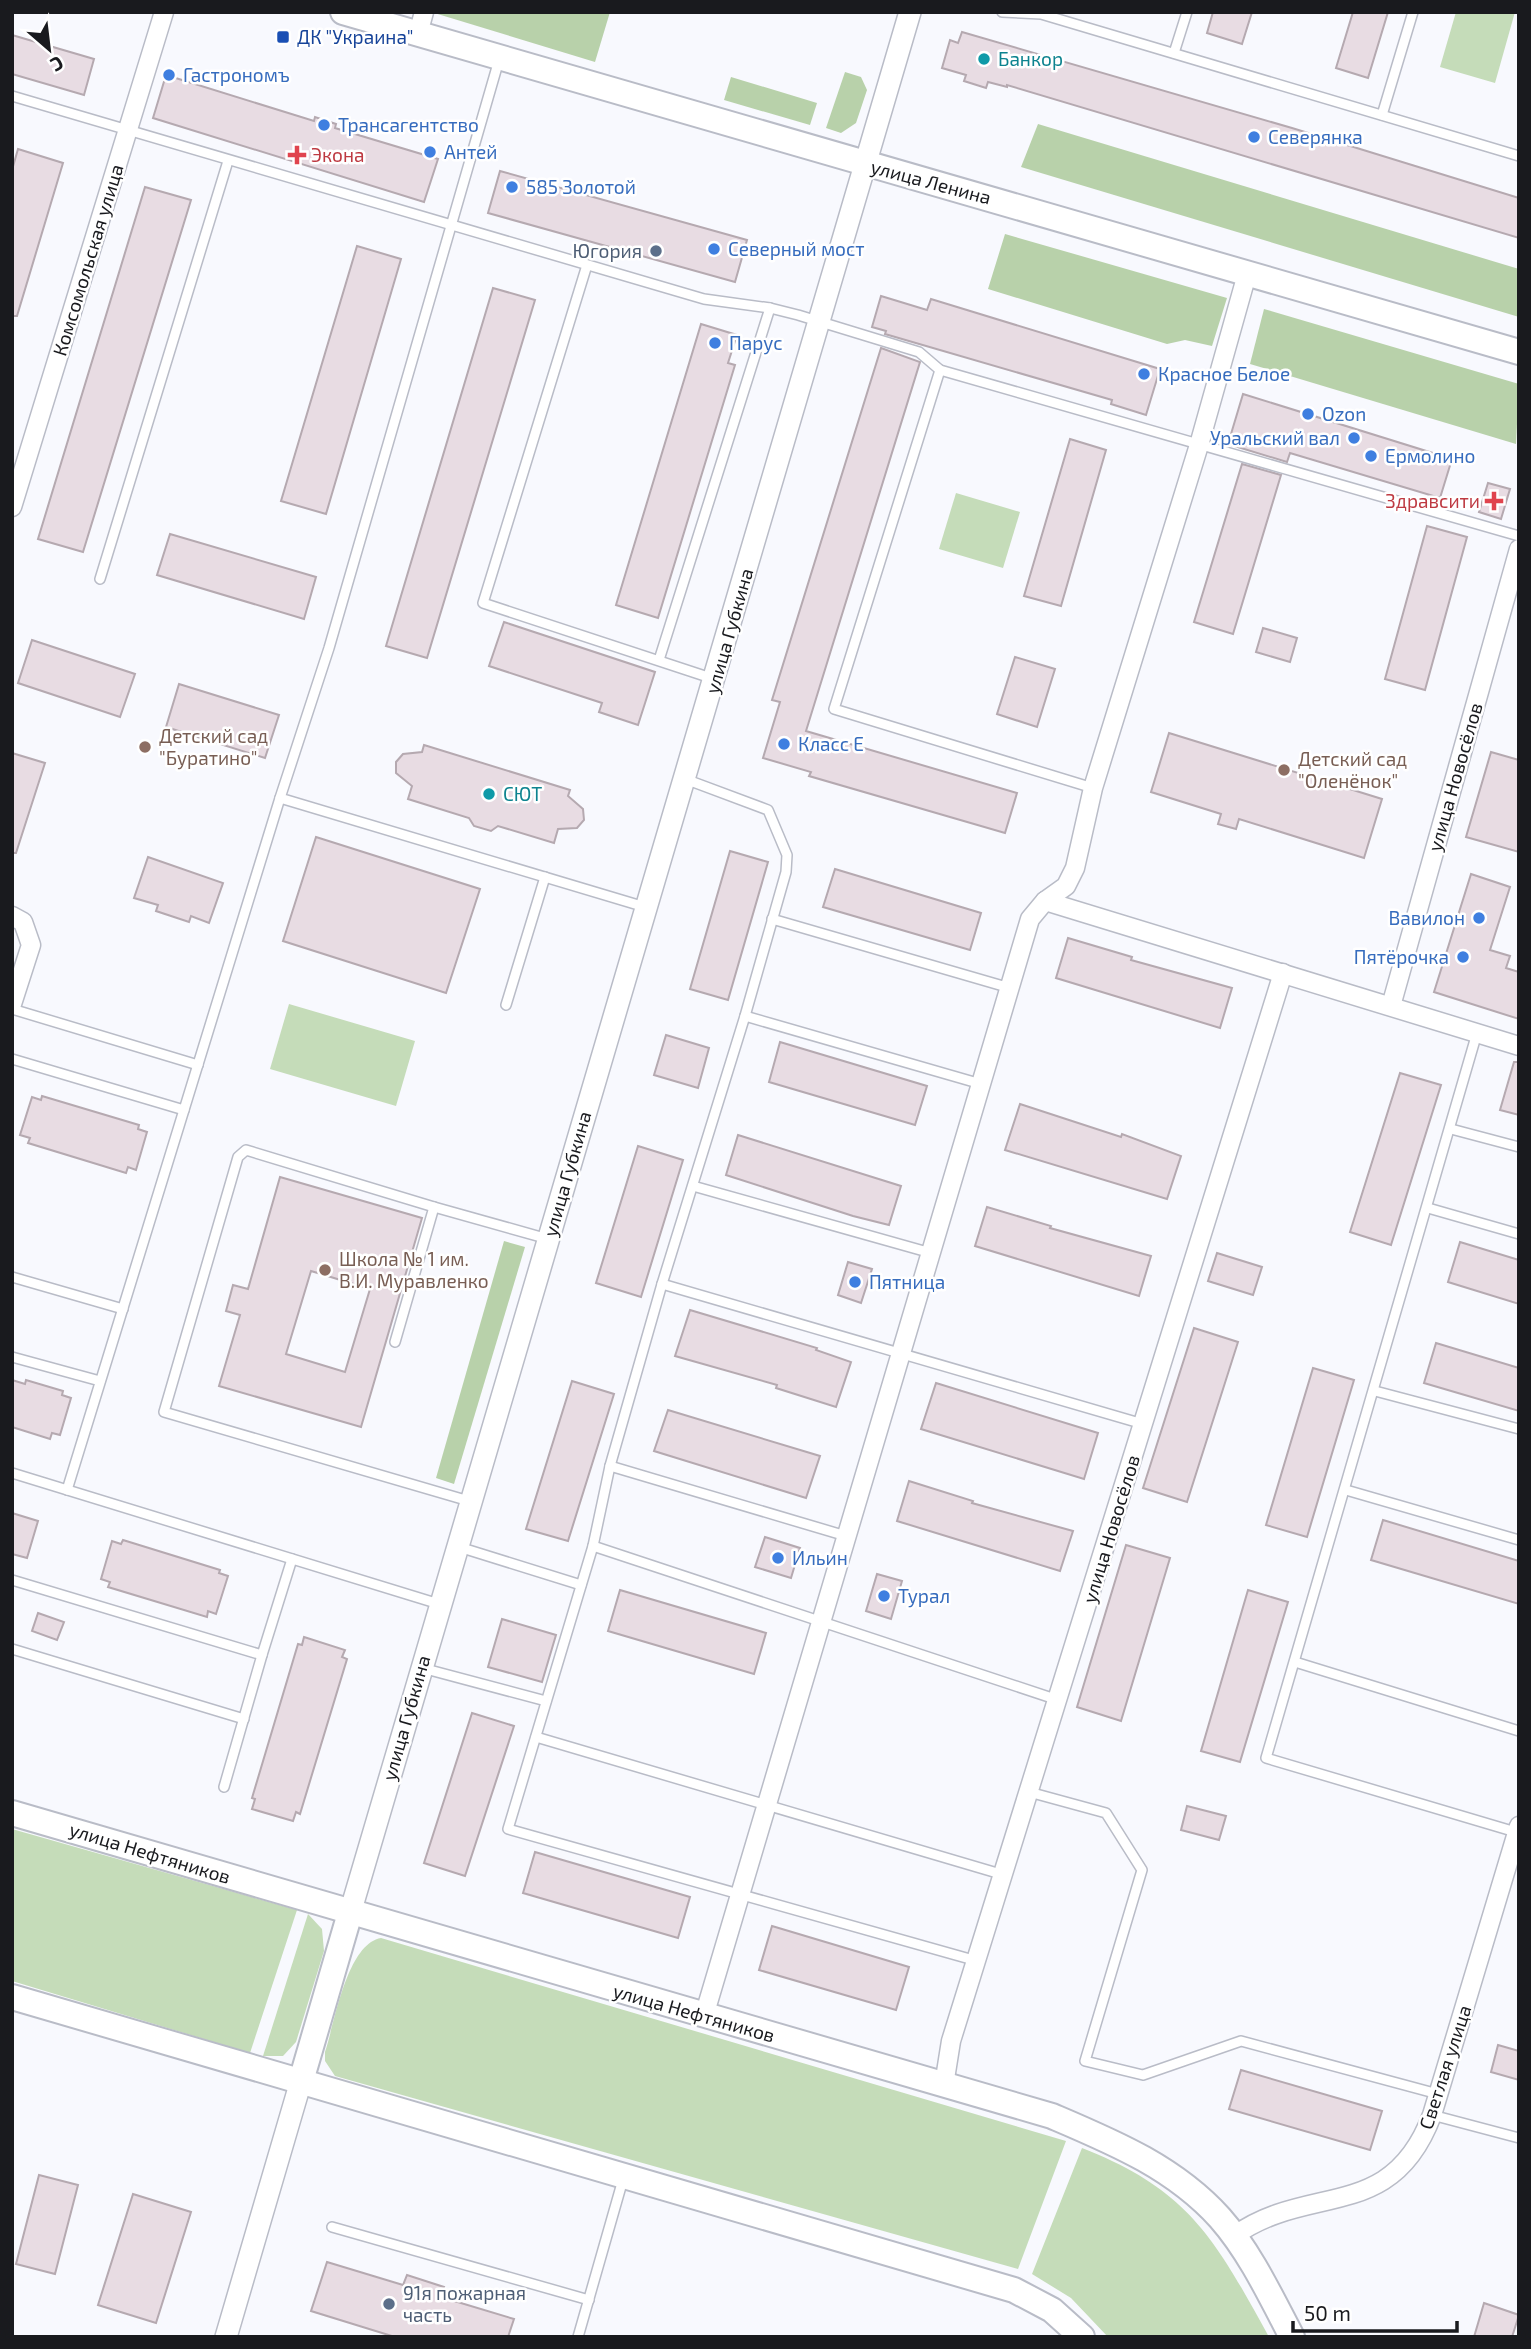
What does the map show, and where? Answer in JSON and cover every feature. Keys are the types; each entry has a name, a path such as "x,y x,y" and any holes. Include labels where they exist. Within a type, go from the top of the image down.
{"main road":[{"name":"улица Ленина","path":"343,12 421,23 499,59 1519,352"},
{"name":"улица Нефтяников","path":"12,1812 350,1913 1052,2116 1125,2147 1192,2192 1234,2236 1292,2337"},
{"name":"улица Губкина","path":"301,2081 350,1913"},
{"path":"12,1997 1014,2290 1052,2310 1082,2337"}],"street":[{"name":"Комсомольская улица","path":"12,507 164,12"},
{"name":"улица Губкина","path":"350,1913 910,12"},
{"path":"704,2016 1030,919 1045,901 1066,886 1075,868 1093,788 1199,445 1247,274"},
{"name":"улица Новосёлов","path":"1391,1006 1519,549"},
{"path":"1045,901 1519,1046"},
{"path":"12,916 23,922 31,945 12,1006"},
{"name":"улица Новосёлов","path":"944,2085 951,2041 1283,973"},
{"name":"Светлая улица","path":"1234,2236 1265,2216 1352,2196 1372,2187 1396,2172 1412,2154 1432,2115 1518,1831"},
{"name":"улица Губкина","path":"226,2337 301,2081"}],"lane":[{"path":"1002,12 1042,13 1518,154"},
{"path":"1174,52 1186,12"},
{"path":"1382,115 1413,12"},
{"path":"67,1490 280,798 329,648 499,59"},
{"path":"12,96 704,299 770,308 818,321 919,352 940,370 1519,537"},
{"path":"100,579 228,161"},
{"path":"587,265 483,603 715,679"},
{"path":"659,660 770,308"},
{"path":"940,370 834,709 1093,788"},
{"path":"685,779 760,805 772,816 787,855 786,872 745,1016 662,1284 610,1466 593,1546 508,1829 976,1961"},
{"path":"280,798 645,907"},
{"path":"506,1005 545,877"},
{"path":"772,919 1010,988"},
{"path":"12,1006 198,1065"},
{"path":"745,1016 981,1084"},
{"path":"1477,1033 1375,1391 1266,1758 1518,1831"},
{"path":"12,1059 184,1110"},
{"path":"1451,1129 1519,1147"},
{"path":"470,1502 164,1412 238,1157 246,1150 548,1239"},
{"path":"693,1186 930,1253"},
{"path":"395,1342 434,1207"},
{"path":"1428,1208 1519,1234"},
{"path":"12,1277 122,1309"},
{"path":"662,1284 1143,1424"},
{"path":"12,1357 100,1381"},
{"path":"1375,1391 1519,1429"},
{"path":"610,1466 846,1536"},
{"path":"12,1473 439,1604"},
{"path":"1346,1490 1519,1540"},
{"path":"456,1546 581,1585"},
{"path":"593,1546 1058,1700"},
{"path":"224,1787 292,1559"},
{"path":"12,1580 262,1655"},
{"path":"12,1649 244,1719"},
{"path":"1295,1662 1519,1731"},
{"path":"421,1667 546,1701"},
{"path":"536,1737 1004,1875"},
{"path":"1029,1791 1106,1813 1142,1870 1085,2061 1143,2075 1241,2041 1438,2094"},
{"path":"1432,2115 1519,2138"},
{"path":"579,2337 624,2175"},
{"path":"332,2227 589,2300"}],"green space":[{"path":"431,12 610,12 595,62"},
{"path":"1456,12 1515,12 1495,83 1440,67"},
{"path":"845,72 861,77 867,90 856,123 841,133 826,128"},
{"path":"731,77 817,103 810,125 724,100"},
{"path":"1038,124 1519,269 1519,317 1021,167"},
{"path":"1005,234 1227,298 1212,346 1185,340 1167,344 988,289"},
{"path":"1264,309 1519,384 1516,444 1250,364"},
{"path":"956,493 1020,512 1003,568 939,549"},
{"path":"289,1004 415,1041 396,1106 270,1069"},
{"path":"504,1241 525,1247 454,1484 436,1478"},
{"path":"12,1829 297,1910 250,2053 12,1981"},
{"path":"308,1914 322,1929 324,1951 296,2042 283,2056 263,2056"},
{"path":"381,1938 1066,2141 1018,2269 335,2076 325,2061 325,2052 344,1986 359,1954 369,1943"},
{"path":"1082,2148 1119,2164 1149,2182 1175,2201 1196,2222 1233,2273 1269,2337 1108,2337 1071,2298 1032,2274"}],"building":[{"path":"1213,12 1252,12 1242,44 1207,33"},
{"path":"1353,12 1388,12 1368,78 1336,68"},
{"path":"962,32 1292,128 1519,198 1519,238 1007,85 988,82 986,88 964,81 966,75 942,68 950,40 958,43"},
{"path":"12,35 94,59 84,95 12,74"},
{"path":"166,75 314,121 315,117 336,124 335,128 438,159 424,202 153,118"},
{"path":"18,149 63,163 17,316 12,316 12,170"},
{"path":"500,171 747,240 735,282 488,213"},
{"path":"145,187 191,200 83,552 38,539"},
{"path":"357,246 401,259 326,514 281,501"},
{"path":"493,288 535,300 427,658 386,646"},
{"path":"881,296 927,310 931,299 1160,369 1146,415 1111,404 1112,400 885,334 886,331 872,327"},
{"path":"701,324 737,335 728,363 735,365 658,618 616,605"},
{"path":"881,348 920,362 806,731 1017,793 1005,833 809,776 811,772 763,758 780,702 772,700"},
{"name":"Ермолино","path":"1243,394 1452,459 1440,498 1290,453 1287,462 1228,444"},
{"path":"1070,439 1106,450 1061,606 1024,596"},
{"path":"1242,464 1281,475 1233,634 1194,622"},
{"name":"Здравсити","path":"1488,483 1510,489 1501,519 1479,512"},
{"path":"1427,526 1467,537 1425,690 1385,679"},
{"path":"170,534 316,577 304,619 157,575"},
{"path":"504,622 655,672 638,725 599,712 602,703 489,666"},
{"path":"1263,628 1297,638 1290,662 1256,652"},
{"path":"32,640 135,674 120,717 18,683"},
{"path":"1015,657 1055,669 1037,727 997,714"},
{"path":"179,684 279,715 265,758 166,727"},
{"path":"1169,733 1382,799 1364,858 1239,819 1236,829 1218,824 1221,814 1151,792"},
{"name":"СЮТ","path":"424,745 570,790 568,796 583,809 584,820 577,828 558,829 554,843 498,826 491,831 474,826 469,818 408,799 412,786 396,773 396,762 403,754 422,752"},
{"path":"1491,752 1519,760 1519,852 1466,837"},
{"path":"12,753 45,763 16,853 12,853"},
{"path":"316,837 480,889 446,993 283,941"},
{"path":"730,851 768,862 728,1000 690,989"},
{"path":"148,857 223,883 209,923 191,916 189,922 156,911 158,905 134,898"},
{"path":"835,869 981,913 970,950 823,907"},
{"name":"Вавилон","path":"1471,874 1510,887 1490,950 1510,956 1506,968 1519,972 1519,1019 1434,992"},
{"path":"1068,938 1132,957 1131,960 1232,988 1220,1028 1056,978"},
{"path":"666,1035 709,1048 698,1088 654,1075"},
{"path":"780,1042 927,1086 915,1125 769,1082"},
{"path":"1514,1062 1519,1062 1519,1115 1500,1110"},
{"path":"1400,1073 1441,1085 1391,1245 1350,1232"},
{"path":"42,1096 139,1125 138,1129 147,1132 136,1170 128,1167 126,1173 28,1143 30,1138 20,1135 32,1097 41,1100"},
{"path":"1020,1104 1121,1137 1122,1134 1181,1156 1167,1199 1005,1150"},
{"path":"738,1135 901,1186 889,1225 726,1175"},
{"path":"638,1146 683,1160 641,1297 596,1283"},
{"path":"280,1177 422,1218 361,1427 219,1386 240,1315 226,1311 233,1285 248,1289","holes":["311,1271 370,1289 345,1372 286,1354"]},
{"path":"987,1207 1151,1256 1139,1296 975,1246"},
{"path":"1460,1242 1519,1260 1519,1304 1448,1282"},
{"path":"1217,1253 1262,1267 1253,1295 1208,1281"},
{"path":"848,1262 872,1269 861,1303 838,1295"},
{"path":"690,1310 817,1348 816,1350 851,1362 836,1407 776,1388 777,1385 675,1356"},
{"path":"1194,1328 1238,1342 1187,1502 1143,1488"},
{"path":"1436,1343 1519,1368 1519,1411 1424,1383"},
{"path":"1313,1368 1354,1380 1307,1537 1266,1525"},
{"path":"12,1380 25,1384 26,1380 63,1391 62,1395 71,1398 60,1435 52,1433 50,1439 12,1427"},
{"path":"572,1381 614,1394 568,1541 526,1529"},
{"path":"936,1383 1098,1433 1084,1479 921,1429"},
{"path":"668,1410 820,1456 806,1498 654,1451"},
{"path":"909,1481 973,1501 972,1503 1073,1531 1060,1571 897,1521"},
{"path":"12,1513 38,1521 27,1558 12,1554"},
{"path":"1383,1520 1519,1561 1519,1604 1371,1560"},
{"name":"Ильин","path":"765,1537 800,1548 791,1578 755,1567"},
{"path":"123,1540 220,1570 219,1573 228,1576 216,1614 208,1611 207,1617 108,1587 110,1582 101,1579 112,1541 121,1544"},
{"path":"1126,1545 1170,1558 1121,1721 1077,1707"},
{"name":"Турал","path":"877,1574 902,1581 891,1619 866,1611"},
{"path":"620,1590 766,1633 754,1674 608,1631"},
{"path":"1248,1590 1288,1602 1240,1762 1201,1751"},
{"path":"38,1613 64,1622 57,1640 32,1631"},
{"path":"502,1619 556,1635 542,1682 488,1667"},
{"path":"304,1637 345,1650 342,1657 347,1659 300,1814 296,1812 293,1821 252,1809 255,1799 252,1798 298,1644 302,1645"},
{"path":"472,1713 514,1726 465,1876 424,1863"},
{"path":"1187,1806 1226,1816 1219,1840 1181,1830"},
{"path":"535,1852 690,1897 678,1938 523,1893"},
{"path":"772,1926 909,1967 896,2010 759,1970"},
{"path":"1498,2045 1519,2051 1519,2080 1491,2072"},
{"path":"1241,2070 1382,2111 1370,2150 1229,2109"},
{"path":"39,2175 78,2185 55,2274 16,2264"},
{"path":"133,2194 191,2212 156,2323 98,2305"},
{"name":"91я пожарная часть","path":"327,2262 403,2285 407,2275 444,2287 441,2297 514,2319 508,2337 395,2337 311,2311"},
{"path":"1484,2303 1519,2315 1512,2337 1474,2337"}],"place":[{"name":"ДК \"Украина\"","path":"283,37"},
{"name":"Банкор","path":"984,59"},
{"name":"Гастрономъ","path":"169,75"},
{"name":"Трансагентство","path":"324,125"},
{"name":"Северянка","path":"1254,137"},
{"name":"Антей","path":"430,152"},
{"name":"Экона","path":"297,155"},
{"name":"585 Золотой","path":"512,187"},
{"name":"Северный мост","path":"714,249"},
{"name":"Югория","path":"656,251"},
{"name":"Парус","path":"715,343"},
{"name":"Красное Белое","path":"1144,374"},
{"name":"Ozon","path":"1308,414"},
{"name":"Уральский вал","path":"1354,438"},
{"name":"Ермолино","path":"1371,456"},
{"name":"Здравсити","path":"1494,501"},
{"name":"Класс Е","path":"784,744"},
{"name":"Детский сад \"Буратино\"","path":"145,747"},
{"name":"Детский сад \"Оленёнок\"","path":"1284,770"},
{"name":"СЮТ","path":"489,794"},
{"name":"Вавилон","path":"1479,918"},
{"name":"Пятёрочка","path":"1463,957"},
{"name":"Школа № 1 им. В.И. Муравленко","path":"325,1270"},
{"name":"Пятница","path":"855,1282"},
{"name":"Ильин","path":"778,1558"},
{"name":"Турал","path":"884,1596"},
{"name":"91я пожарная часть","path":"389,2304"}]}
